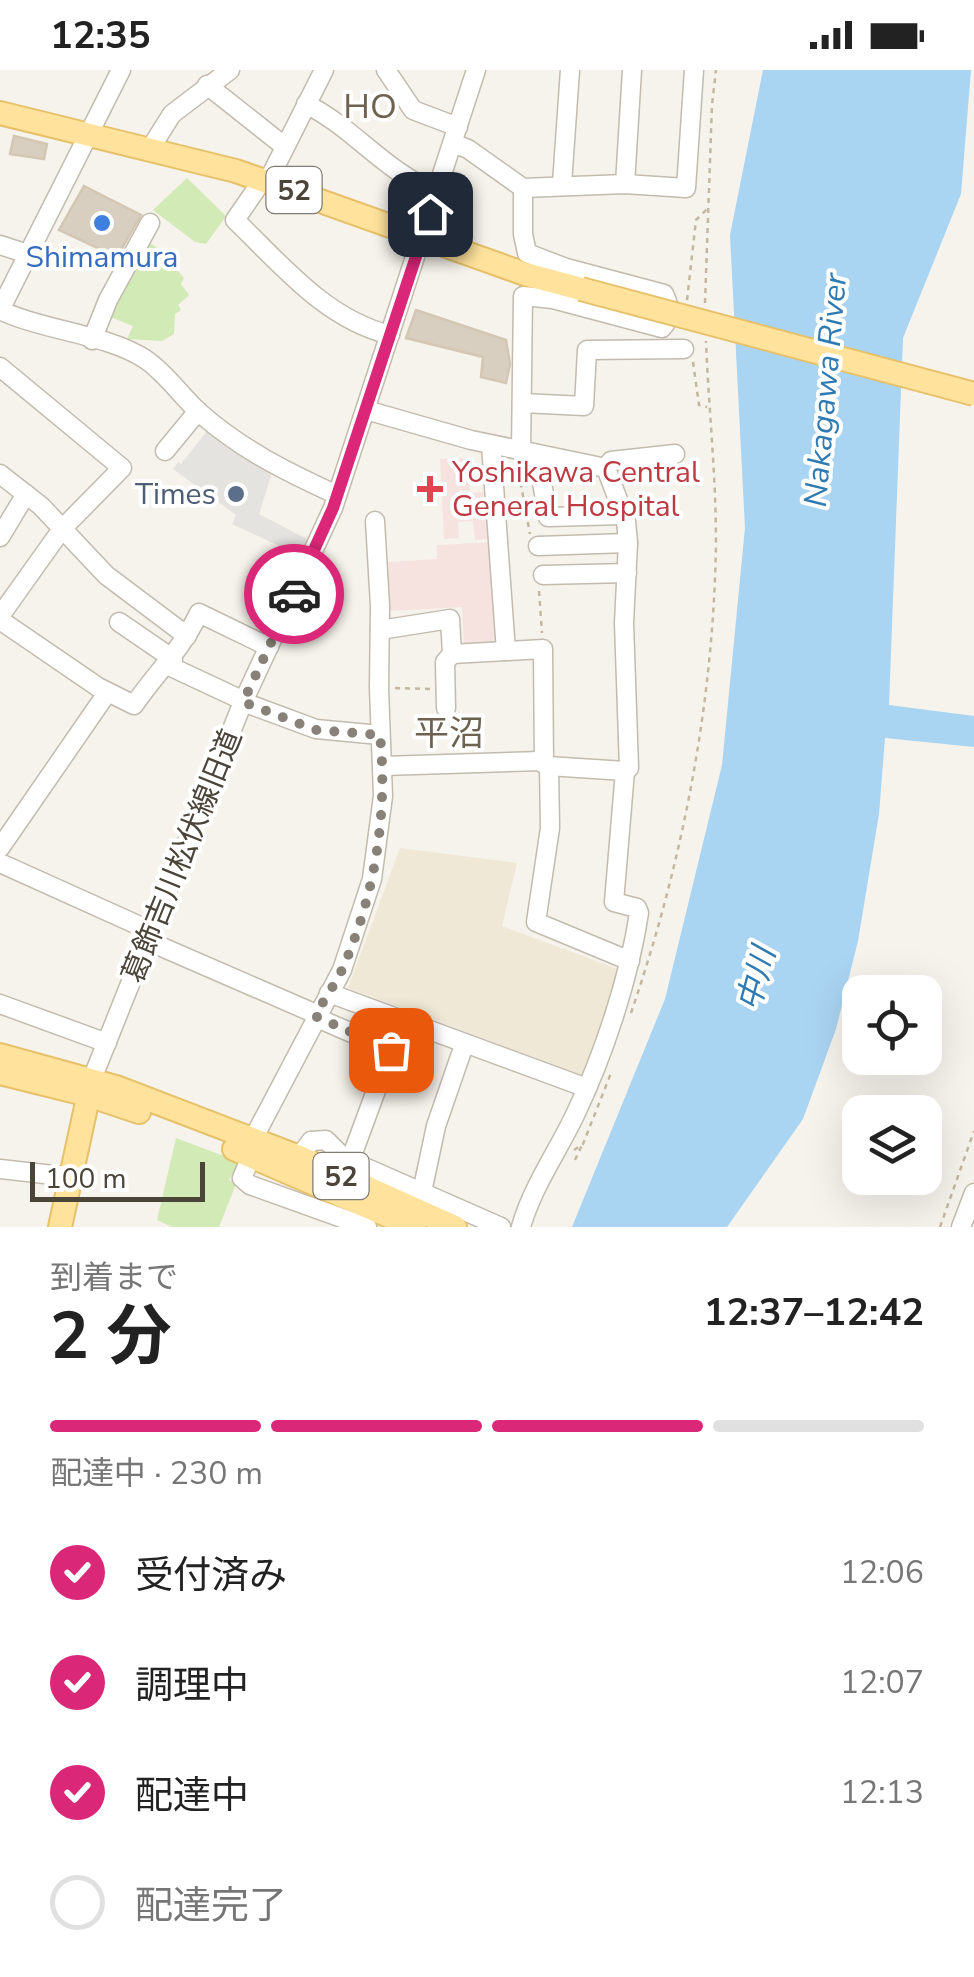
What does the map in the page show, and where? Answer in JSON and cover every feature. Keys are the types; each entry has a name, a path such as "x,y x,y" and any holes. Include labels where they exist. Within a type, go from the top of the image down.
{"main road":[{"name":"52","path":"0,113 264,180 525,274 974,394"},
{"name":"52","path":"0,1055 90,1087 199,1134 299,1157 455,1227"},
{"name":"52","path":"0,1073 90,1087"},
{"path":"60,1227 90,1087"},
{"name":"52","path":"251,1149 414,1227"}],"street":[{"path":"122,70 0,310 25,322 127,350 147,360 198,411 255,456 338,495"},
{"path":"150,149 172,114 230,70"},
{"path":"324,70 264,180 235,220 324,304 390,335"},
{"path":"386,70 413,110 455,135 523,188 562,184 686,188 694,70"},
{"name":"葛飾吉川松伏線旧道","path":"90,1087 244,702 338,495 476,70"},
{"path":"562,184 570,70"},
{"path":"625,184 632,70"},
{"path":"207,84 284,146"},
{"path":"306,104 337,122 392,170 436,192"},
{"path":"523,188 527,253 566,268 664,294 669,304 668,322 662,328 553,299 523,296 522,403 529,452 548,517 623,515"},
{"path":"92,340 108,300 150,223"},
{"path":"0,245 28,254"},
{"path":"522,403 584,406 587,350 684,350"},
{"path":"0,367 122,468 62,529 0,618 107,693 134,705 159,669 170,662 199,613 269,647"},
{"path":"366,410 492,445 606,468"},
{"path":"164,451 198,411"},
{"path":"492,445 506,650"},
{"path":"606,468 610,462 675,454"},
{"path":"521,1227 527,1205 587,1088 630,961 640,913 637,908 614,902 628,768 624,623 628,543 623,515 606,468"},
{"path":"0,474 26,494 106,575 188,636"},
{"path":"0,537 26,494"},
{"path":"367,1227 328,1220 246,1182 243,1174 251,1149 357,930 372,879 382,815 383,766 375,521"},
{"path":"538,546 628,543"},
{"path":"543,575 627,573"},
{"path":"380,630 450,619 452,654 445,662 446,698"},
{"path":"120,622 170,662 244,702 316,730 380,735"},
{"path":"452,654 543,649 550,828 536,922 630,961"},
{"path":"0,848 107,693"},
{"path":"383,766 540,761 546,765 625,771"},
{"path":"0,863 391,1050 350,1161"},
{"path":"329,993 587,1088"},
{"path":"0,1004 107,1043"},
{"path":"422,1192 436,1126 464,1045"},
{"path":"299,1157 318,1139 350,1161 501,1227"},
{"path":"0,1168 71,1177"},
{"path":"961,1227 974,1193"}],"path":[{"path":"706,316 716,70"},
{"path":"702,191 709,188"},
{"path":"629,1021 678,851 709,660 716,532 706,334"},
{"path":"378,688 446,698"},
{"path":"576,1160 611,1072"},
{"path":"940,1227 974,1131"},
{"path":"566,1158 583,1144"}],"shaded area":[{"name":"Times","path":"210,427 272,473 259,514 309,540 301,556 232,524 236,515 173,469"},
{"path":"468,458 470,493 489,492 491,539 475,540 473,521 458,522 459,538 444,539 440,459"},
{"path":"495,542 501,645 464,647 462,607 390,611 388,562 437,559 437,545"},
{"path":"400,848 517,863 502,926 620,970 585,1076 348,988"}],"green space":[{"path":"187,178 226,216 206,244 195,242 153,210"},
{"path":"145,240 173,258 171,263 184,278 181,284 189,295 178,305 181,310 175,314 174,334 162,341 127,339 133,326 105,315"},
{"path":"176,1138 232,1159 237,1165 229,1180 236,1184 219,1227 172,1227 157,1220"}],"water":[{"path":"763,70 971,70 961,194 903,338 889,705 974,716 974,747 885,738 879,814 858,941 850,975 842,975 842,1005 836,1029 803,1119 727,1227 572,1227 665,999 722,765 745,528 730,235"}],"building":[{"path":"14,136 47,144 44,159 10,154"},
{"name":"Shimamura","path":"84,186 141,215 117,257 59,230"},
{"path":"416,310 506,340 510,364 506,383 481,377 483,357 406,338"}],"way so far":[{"path":"294,594 243,702 316,730 380,735 383,796 372,879 342,970 315,1016 391,1050"}],"place":[{"name":"Shimamura","path":"102,223"},
{"name":"Yoshikawa Central General Hospital","path":"430,489"},
{"name":"Times","path":"236,494"}],"district":[{"name":"HO","path":"370,106"},
{"name":"平沼","path":"449,733"}],"route":[{"path":"294,594 333,508 430,214"}],"water label":[{"name":"Nakagawa River","path":"825,390"},
{"name":"中川","path":"756,979"}]}
